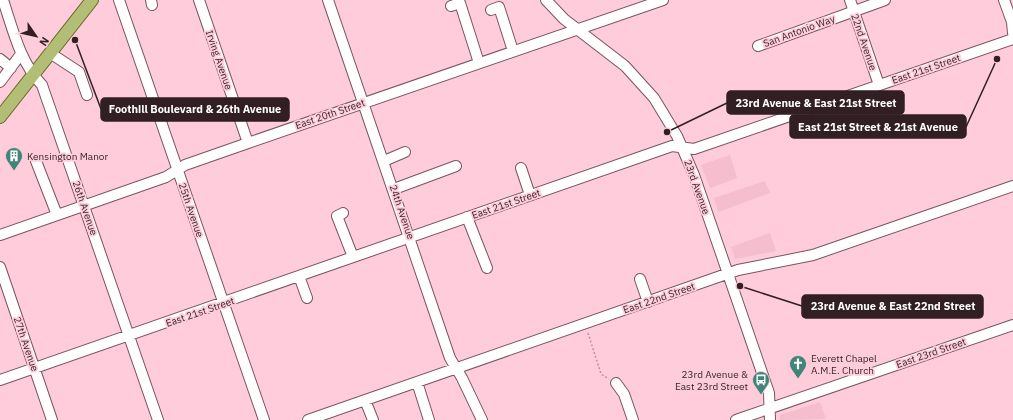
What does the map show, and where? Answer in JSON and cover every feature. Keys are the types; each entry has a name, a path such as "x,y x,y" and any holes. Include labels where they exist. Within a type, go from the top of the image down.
{"main road":[{"path":"0,117 92,0"}],"street":[{"name":"26th Avenue","path":"3,0 21,54 33,75 42,85 158,420"},
{"name":"25th Avenue","path":"119,0 264,420"},
{"name":"Irving Avenue","path":"198,0 248,143"},
{"name":"24th Avenue","path":"328,0 394,189 450,358 482,420"},
{"name":"23rd Avenue","path":"546,0 564,19 625,66 644,85 664,112 683,148 769,393 770,420"},
{"name":"East 20th Street","path":"0,235 166,177 185,165 663,0"},
{"name":"22nd Avenue","path":"850,0 879,85"},
{"name":"San Antonio Way","path":"758,46 885,0"},
{"path":"1004,0 1012,22 1013,33"},
{"path":"451,6 460,3 479,63"},
{"path":"491,10 498,7 513,51"},
{"name":"East 21st Street","path":"0,380 223,304 410,236 672,146 694,149 1013,39"},
{"path":"50,53 79,72 87,95"},
{"path":"0,82 21,54"},
{"path":"0,59 11,68"},
{"path":"384,160 405,152"},
{"path":"36,161 57,215"},
{"path":"394,189 456,166"},
{"path":"521,168 530,195"},
{"name":"East 22nd Street","path":"308,420 738,270 814,255 1013,186"},
{"path":"343,213 337,216 354,257"},
{"path":"466,217 487,268"},
{"name":"27th Avenue","path":"0,267 34,368 49,419"},
{"path":"299,276 307,298"},
{"path":"640,279 648,302"},
{"name":"East 23rd Street","path":"736,420 1013,325"},
{"path":"417,382 429,420"},
{"path":"616,383 624,394 633,420"},
{"path":"365,400 373,420"}],"path":[{"path":"585,323 602,374 616,383"}],"shaded area":[{"path":"730,155 737,178 710,188 701,165"},
{"path":"765,181 770,193 718,212 714,198"},
{"path":"770,233 776,251 735,259 731,247"},
{"path":"820,402 826,419 780,420 780,415"}],"place":[{"name":"Foothill Boulevard & 26th Avenue","path":"75,40"},
{"name":"East 21st Street & 21st Avenue","path":"997,59"},
{"name":"23rd Avenue & East 21st Street","path":"667,132"},
{"name":"Kensington Manor","path":"14,171"},
{"name":"23rd Avenue & East 22nd Street","path":"740,286"},
{"name":"Everett Chapel A.M.E. Church","path":"798,379"},
{"name":"23rd Avenue & East 23rd Street","path":"761,395"}]}
